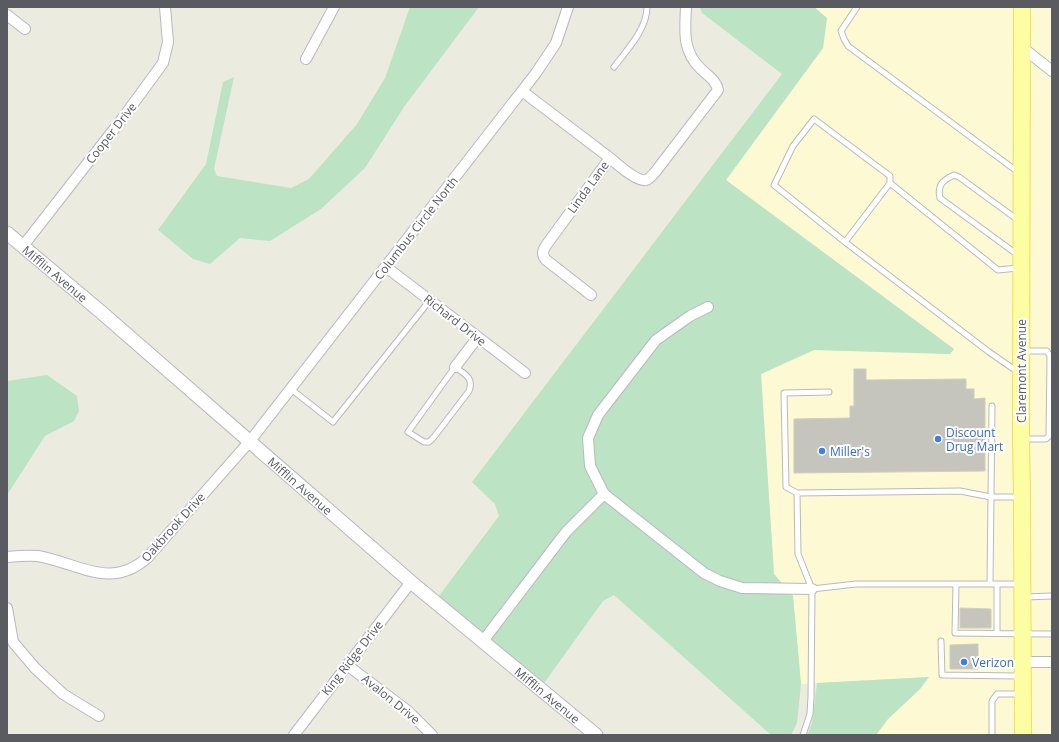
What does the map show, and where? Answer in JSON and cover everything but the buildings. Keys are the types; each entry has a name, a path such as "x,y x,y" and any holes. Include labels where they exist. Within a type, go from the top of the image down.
{"main road":[{"name":"Claremont Avenue","path":"1022,7 1023,48 1020,174 1023,735"}],"street":[{"name":"Cooper Drive","path":"23,246 127,113 163,63 168,42 165,7"},
{"path":"306,59 334,7"},
{"name":"Columbus Circle North","path":"250,441 549,55 556,43 568,7"},
{"path":"610,158 636,178 643,180 648,179 656,171 718,90 717,84 694,62 686,49 686,7"},
{"path":"7,15 25,29"},
{"path":"1023,48 1052,71"},
{"name":"Linda Lane","path":"522,91 610,158 542,252 543,257 546,260 591,295"},
{"name":"Mifflin Avenue","path":"7,233 101,312 411,582 596,735"},
{"name":"Richard Drive","path":"386,267 524,373"},
{"path":"708,307 690,316 656,340 598,415 588,438 590,466 604,494 704,573 720,581 742,588 812,589"},
{"path":"456,367 478,337"},
{"name":"Oakbrook Drive","path":"7,557 36,556 100,574 126,571 148,557 250,441"},
{"path":"483,641 566,532 604,494"},
{"name":"King Ridge Drive","path":"294,735 411,582"},
{"path":"7,608 13,642 35,668 63,694 99,716"},
{"path":"1022,669 1052,662"},
{"name":"Avalon Drive","path":"347,664 408,711 432,735"}],"lane":[{"path":"614,67 641,29 646,18 647,7"},
{"path":"857,7 841,31 848,46 1020,174"},
{"path":"845,242 890,183 890,176 814,119 793,146 774,185 845,242 989,352 1021,373"},
{"path":"1021,222 959,176 954,175 946,178 939,187 938,191 940,198 1021,262"},
{"path":"890,183 998,270 1021,262"},
{"path":"291,389 333,422 430,300"},
{"path":"1021,351 1047,351 1050,356 1049,436 1046,439 1021,439"},
{"path":"456,367 470,380 471,385 469,391 434,437 429,442 424,442 408,432 456,367"},
{"path":"829,392 784,393 786,487 797,493 960,491 991,497 1022,497"},
{"path":"990,584 992,406"},
{"path":"797,493 798,554 812,589 811,698 810,714 803,735"},
{"path":"812,589 856,584 997,584 1022,591 1052,596"},
{"path":"956,584 955,633 997,633 1022,635 1052,634"},
{"path":"997,584 997,633"},
{"path":"941,641 942,675 1022,669"},
{"path":"992,735 992,700 997,694 1023,694"}],"shaded area":[{"path":"814,7 1052,7 1052,735 876,735 888,719 920,689 929,677 801,684 793,596 774,574 761,374 814,350 950,354 954,349 726,180 823,48 827,18"}],"green space":[{"path":"410,7 479,7 404,107 365,168 321,209 270,241 240,238 210,264 193,259 158,230 206,164 223,82 234,77 214,169 217,176 291,188 309,179 357,124 385,78"},
{"path":"700,7 814,7 827,18 823,48 726,180 954,349 950,354 814,350 761,374 774,574 793,596 801,684 797,723 791,735 771,735 614,595 603,601 542,686 436,600 499,516 495,504 472,482 782,74 702,13"},
{"path":"47,375 77,396 79,411 74,421 45,436 7,495 7,381"},
{"path":"929,677 920,689 888,719 876,735 807,735 812,723 817,683"}],"place":[{"name":"Discount Drug Mart","path":"938,439"},
{"name":"Miller's","path":"822,451"},
{"name":"Verizon","path":"964,662"}]}
